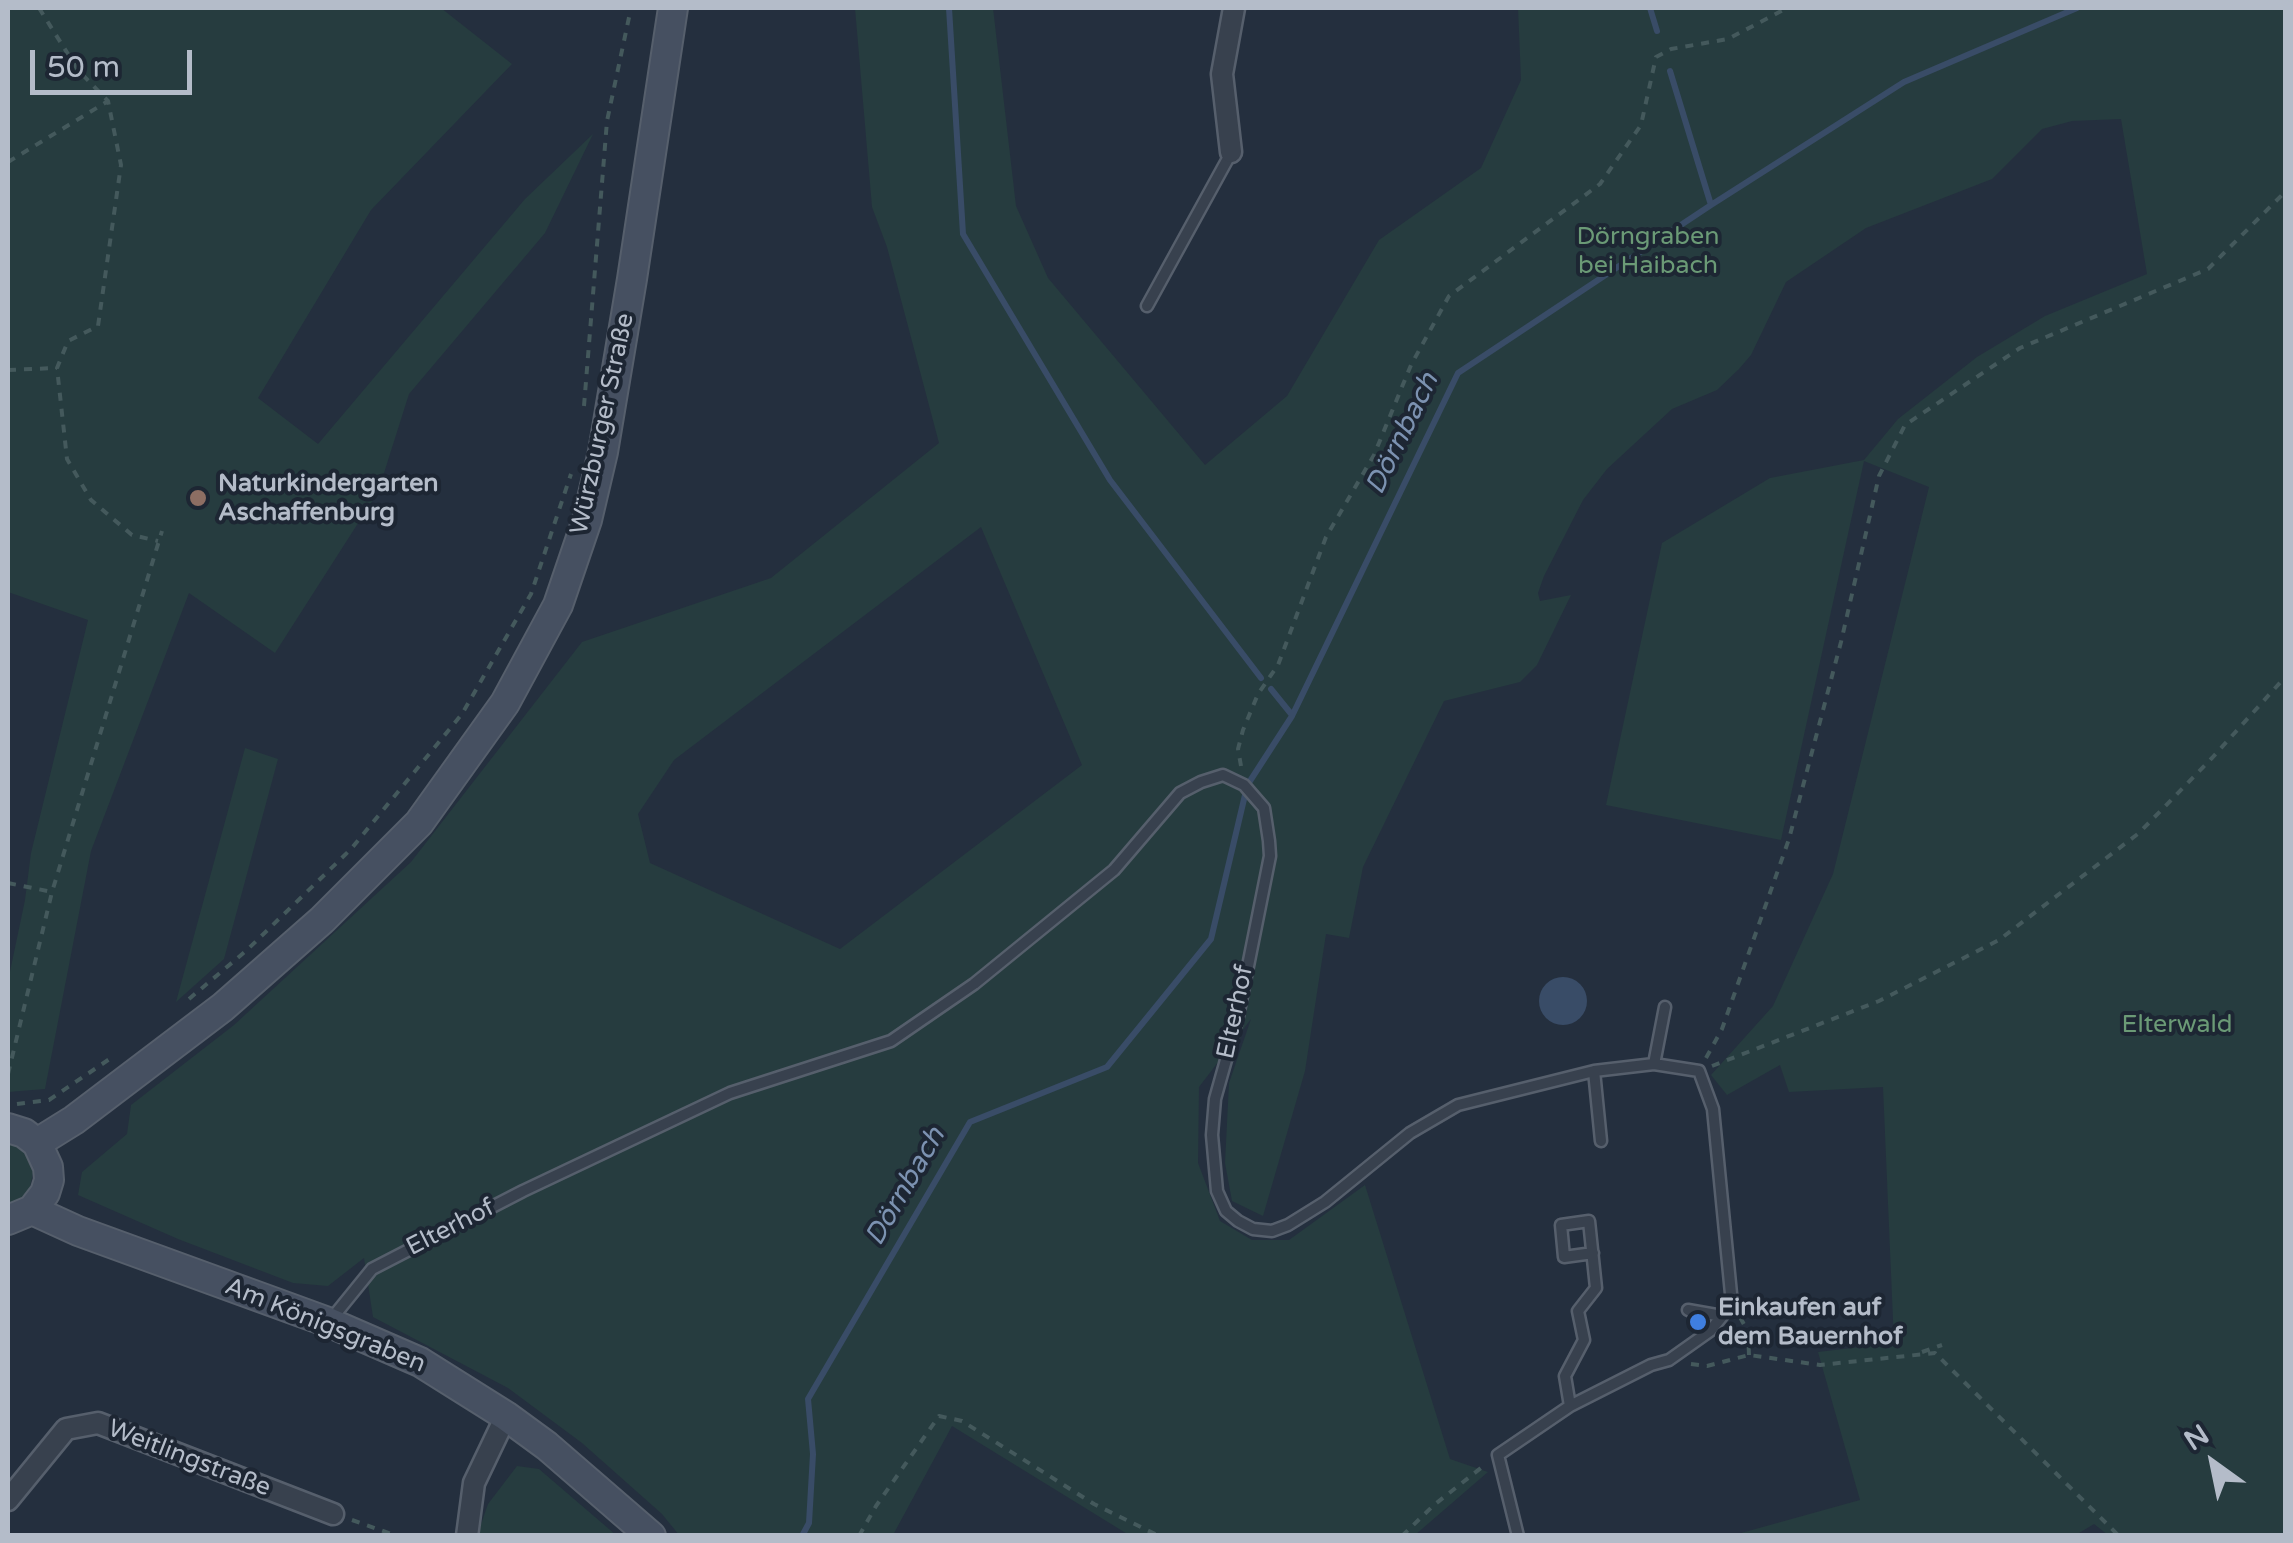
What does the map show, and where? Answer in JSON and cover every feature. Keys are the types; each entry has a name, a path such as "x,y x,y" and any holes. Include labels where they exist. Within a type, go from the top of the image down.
{"main road":[{"name":"Würzburger Straße","path":"41,1149 223,1007 322,920 419,823 505,703 558,605 587,520 602,452 673,8"},
{"path":"8,1128 24,1132 41,1149 48,1167 28,1208"},
{"name":"Am Königsgraben","path":"28,1208 72,1229 328,1322 420,1362 506,1416 599,1488 651,1536"}],"street":[{"path":"1231,152 1222,74 1234,8"},
{"path":"467,1536 474,1483 506,1416"},
{"name":"Weitlingstraße","path":"8,1500 66,1429 98,1423 334,1514"}],"lane":[{"path":"1147,306 1231,152"},
{"name":"Elterhof","path":"328,1322 372,1269 523,1191 730,1093 890,1040 974,984 1114,870 1180,793 1223,776 1244,785 1264,808 1270,856 1237,1021 1215,1099 1212,1135 1217,1191 1226,1211 1238,1221 1253,1229 1272,1231 1288,1225 1325,1202 1410,1134 1458,1105 1594,1071 1654,1064 1699,1071"},
{"path":"1654,1064 1665,1008"},
{"path":"1594,1071 1601,1141"},
{"path":"1518,1536 1498,1455 1570,1406 1669,1360 1710,1331 1732,1304 1713,1108 1699,1071"},
{"path":"1570,1406 1565,1376 1584,1340 1578,1312 1596,1288 1592,1252"},
{"path":"1688,1310 1722,1316"}],"path":[{"path":"39,8 78,70 108,101 120,165 98,326 68,341 57,368 67,459 90,500 132,536 158,541"},
{"path":"583,420 607,121 631,8"},
{"path":"1244,785 1238,749 1250,712 1278,665 1326,537 1374,455 1411,365 1449,296 1600,184 1642,125 1656,57 1671,50 1728,40 1787,8"},
{"path":"8,162 108,101"},
{"path":"1699,1071 1722,1029 1790,839 1842,642 1880,476 1905,426 2020,348 2208,269 2286,190"},
{"path":"8,370 57,368"},
{"path":"180,1007 247,950 351,849 462,714 532,594 571,474"},
{"path":"8,1074 52,892 162,530"},
{"path":"1699,1071 1879,1001 1999,940 2140,833 2286,676"},
{"path":"8,883 52,892"},
{"path":"8,1103 48,1100 124,1050"},
{"path":"1732,1304 1748,1332 1749,1356"},
{"path":"1913,1356 1942,1345"},
{"path":"1669,1360 1707,1366 1749,1356 1820,1365 1935,1354 2119,1536"},
{"path":"859,1536 939,1416 962,1422 1094,1504 1159,1536"},
{"path":"1402,1536 1434,1505 1498,1455"},
{"path":"334,1514 397,1536"}],"green space":[{"path":"8,8 441,8 512,64 371,210 258,398 318,444 525,199 593,134 545,233 409,394 378,492 275,653 189,593 91,851 45,1089 8,1092 8,981 31,853 88,620 8,592"},
{"path":"855,8 993,8 1016,206 1048,278 1205,465 1287,396 1379,240 1481,168 1521,80 1518,8 2285,8 2285,1535 2108,1535 2094,1524 2074,1536 1734,1535 1860,1500 1818,1352 1894,1343 1883,1087 1789,1092 1780,1065 1727,1095 1711,1075 1773,1006 1833,874 1929,487 1864,461 1781,840 1606,805 1662,543 1770,478 1864,460 1898,419 1977,357 2045,316 2147,274 2121,119 2072,121 2042,129 1992,179 1866,228 1786,282 1751,355 1739,369 1717,390 1672,409 1607,469 1583,500 1544,576 1538,593 1540,601 1571,595 1537,665 1520,682 1444,701 1363,867 1349,938 1326,934 1305,1071 1263,1216 1232,1201 1225,1163 1229,1083 1251,1019 1199,1087 1198,1163 1220,1221 1252,1240 1289,1240 1365,1185 1450,1459 1488,1472 1415,1535 1129,1535 952,1426 893,1535 679,1535 662,1514 582,1443 508,1388 373,1317 364,1258 328,1286 293,1283 78,1195 82,1172 127,1134 131,1105 234,1025 411,862 582,642 771,578 939,443 887,247 872,207","holes":["981,527 1082,765 840,949 650,863 638,814 674,760"]},
{"path":"245,748 278,759 224,959 176,1002"},
{"path":"8,1141 23,1149 34,1169 29,1191 8,1206"},
{"path":"517,1466 539,1469 616,1535 477,1536 488,1504"}],"water":[{"path":"1563,977 1580,984 1587,1001 1580,1018 1563,1025 1546,1018 1539,1001 1546,984"}],"waterway":[{"path":"949,8 963,234 1110,480 1261,678"},
{"path":"1650,8 1657,31"},
{"name":"Dörnbach","path":"1250,781 1292,716 1458,373 1904,82 2077,8"},
{"path":"1670,71 1711,205"},
{"path":"1271,689 1292,715"},
{"name":"Dörnbach","path":"802,1536 809,1523 813,1454 808,1399 970,1122 1107,1067 1211,939 1245,795"}],"place":[{"name":"Naturkindergarten Aschaffenburg","path":"198,498"},
{"name":"Einkaufen auf dem Bauernhof","path":"1698,1322"}],"park label":[{"name":"Dörngraben bei Haibach","path":"1648,252"},
{"name":"Elterwald","path":"2177,1025"}]}
